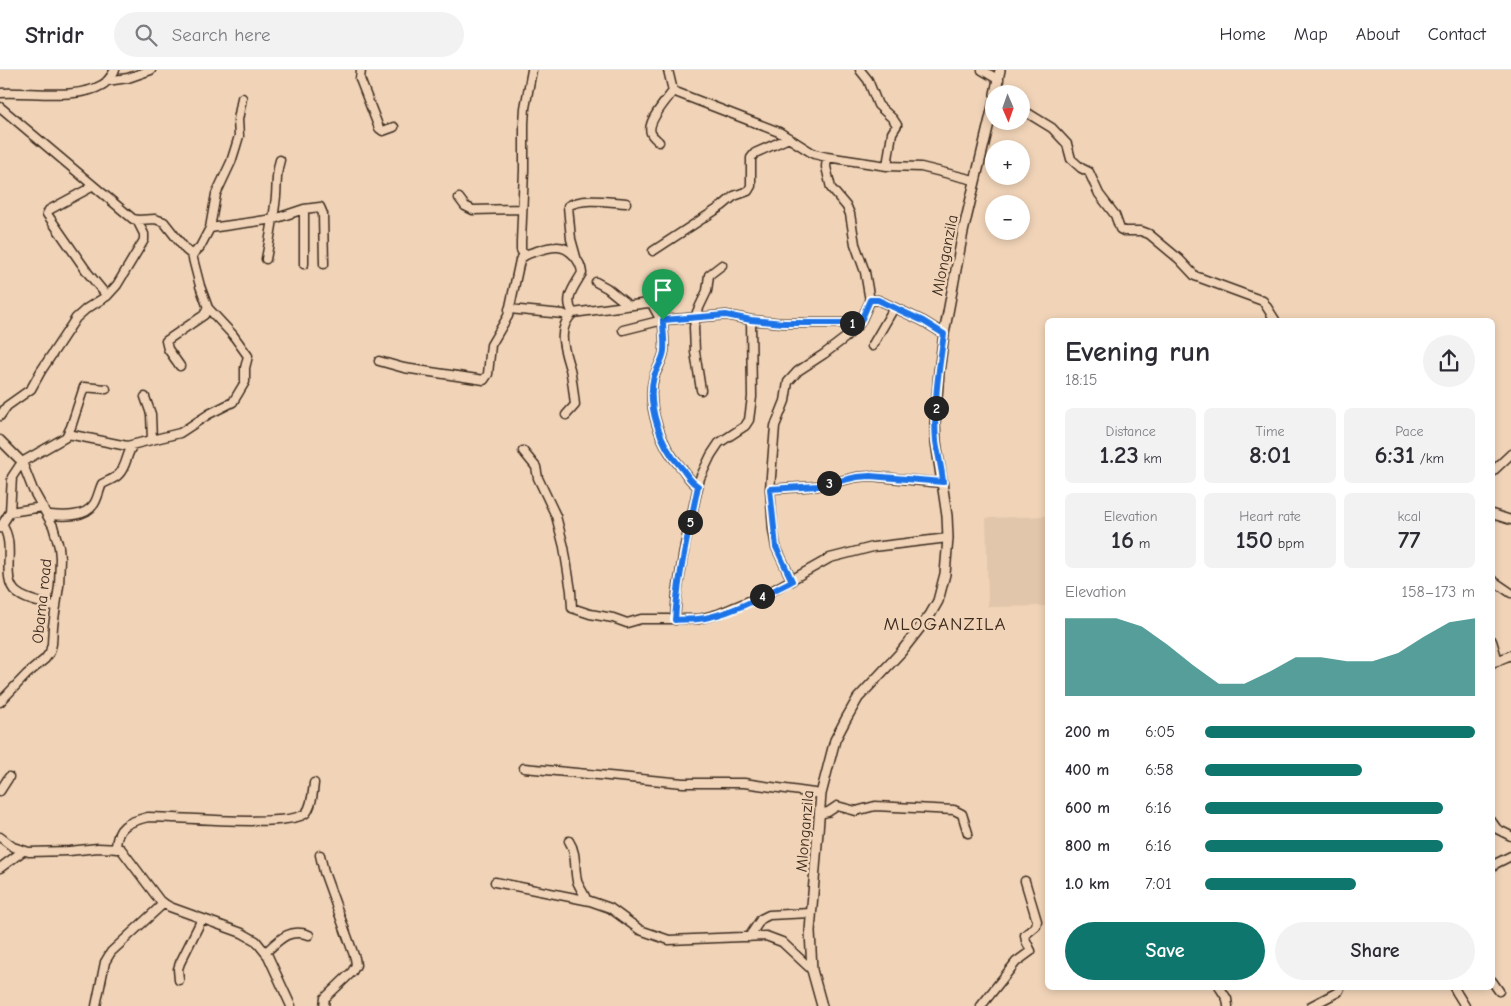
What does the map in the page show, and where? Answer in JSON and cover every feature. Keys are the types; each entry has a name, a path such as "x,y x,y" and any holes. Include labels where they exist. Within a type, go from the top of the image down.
{"street":[{"path":"0,93 84,92 94,89 107,81 115,70"},
{"path":"107,81 128,78 151,70"},
{"path":"361,70 360,79 378,128 384,131 394,127"},
{"path":"524,255 521,250 525,108 532,70"},
{"path":"659,142 650,130 651,123 673,91 668,70"},
{"path":"860,70 868,80 878,105 897,125 892,133 887,166"},
{"path":"982,70 996,85"},
{"path":"997,85 1000,70"},
{"path":"673,91 779,132 814,154 887,166 921,167 974,180"},
{"path":"192,255 203,242 210,228 216,194 231,162 239,136 238,120 242,98"},
{"path":"0,107 137,220 144,234 144,240 117,285 107,296 86,309 76,318 41,371 32,389 7,406 0,416"},
{"path":"1030,115 1052,128 1067,144 1072,159 1081,168 1089,172 1096,189 1115,215 1122,230 1141,231 1149,234 1179,259 1195,276 1263,300 1274,318"},
{"name":"Mlonganzila","path":"822,1006 812,970 810,931 821,794 835,740 858,698 914,636 938,601 945,574 948,516 936,442 935,423 939,372 944,334 974,180 987,130"},
{"path":"653,251 722,206 734,196 748,192 751,186 751,158 755,153 789,138"},
{"path":"792,581 776,547 770,489 775,426 785,401 788,382 798,371 845,338 860,323 870,300 865,272 855,244 850,214 830,188 826,167 827,157"},
{"path":"266,258 274,219 277,171 280,160"},
{"path":"91,184 88,190 49,210 47,214 88,273 107,296"},
{"path":"459,198 465,206 473,210 522,209"},
{"path":"566,415 575,404 571,370 563,341 565,323 571,315 569,304 571,292 582,273 571,239 568,206 573,203 587,202 626,203"},
{"path":"210,228 274,219 316,206 322,208 324,264"},
{"path":"304,209 304,264"},
{"path":"68,434 105,440 119,445 132,445 180,433 209,414 230,405 245,382 248,356 233,335 208,308 192,255 180,244 164,222 155,219 137,220"},
{"path":"379,361 404,368 484,380 488,374 491,345 503,326 510,308 519,264 524,255 557,246 571,252 577,259"},
{"path":"700,390 694,342 695,318 707,291 709,275 722,265"},
{"path":"596,282 608,288 628,305"},
{"path":"870,300 878,300 923,321 944,334"},
{"path":"510,308 571,315 650,303 663,320 664,350 654,377 654,413 658,428 672,457 683,469 689,480 698,486"},
{"path":"180,366 168,349 166,341 204,315 208,308"},
{"path":"872,346 894,308"},
{"path":"623,330 663,320 726,315 751,320 815,324 860,323"},
{"path":"675,620 677,593 685,545 698,486 708,461 719,443 745,426 749,420 752,397 751,320"},
{"path":"56,607 22,596 12,588 8,576 8,538 6,532 1,527 10,512 12,477 22,462 56,444 68,434 84,387 106,388"},
{"path":"144,397 151,414 152,440"},
{"name":"Obama road","path":"0,702 50,652 59,586 59,547 54,526 33,490 22,462 1,444"},
{"path":"49,516 77,515 89,510 94,504 102,484 117,477 122,472 128,451 132,445"},
{"path":"523,451 536,467 538,478 556,516 572,591 572,608 627,623 641,619 699,619 718,614 768,593 830,558 873,547 948,538"},
{"path":"1495,469 1511,454"},
{"path":"770,489 818,486 870,476 943,482"},
{"path":"10,512 44,507"},
{"path":"1495,515 1511,520"},
{"path":"1495,582 1511,593"},
{"path":"1495,662 1511,655"},
{"path":"524,768 684,783 744,783 821,794"},
{"path":"0,791 10,776"},
{"path":"116,849 118,835 122,828 132,821 148,817 245,821 275,820 303,815 310,807 314,783"},
{"path":"819,814 828,812 837,806 856,811 875,806 954,810 962,814 968,833"},
{"path":"1495,826 1511,836"},
{"path":"0,837 13,847 23,851 61,851 98,848 116,849 124,852 151,890 164,903 256,941 266,952 292,1006"},
{"path":"569,841 573,848 578,885 586,899"},
{"path":"0,868 23,851"},
{"path":"320,855 356,965 352,972 325,998 324,1006"},
{"path":"1495,864 1511,856"},
{"path":"981,1006 1016,962 1031,950 1026,941 1026,935 1036,926 1038,921 1025,881"},
{"path":"495,882 586,899 610,908 640,930 658,938 687,940 766,936 782,942 812,970"},
{"path":"96,1006 105,962 111,952 164,903"},
{"path":"749,937 761,919 769,915 811,913"},
{"path":"179,980 178,969 180,963 202,919"},
{"path":"266,952 279,940 294,932 309,935"},
{"path":"1495,985 1499,991"},
{"path":"1221,990 1228,1006"},
{"path":"1311,1006 1339,990"},
{"path":"1455,990 1466,1006"}],"shaded area":[{"path":"1045,516 1045,606 988,607 986,518"}],"district":[{"name":"MLOGANZILA","path":"945,623"}],"route":[{"path":"870,300 878,300 923,321 944,334 935,423 936,442 943,482 870,476 818,486 770,489 776,547 792,581 718,614 699,619 675,620 677,593 685,545 698,486 689,480 683,469 672,457 658,428 654,413 654,377 664,355 663,320 726,315 751,320 784,323 860,323 870,300"}]}
